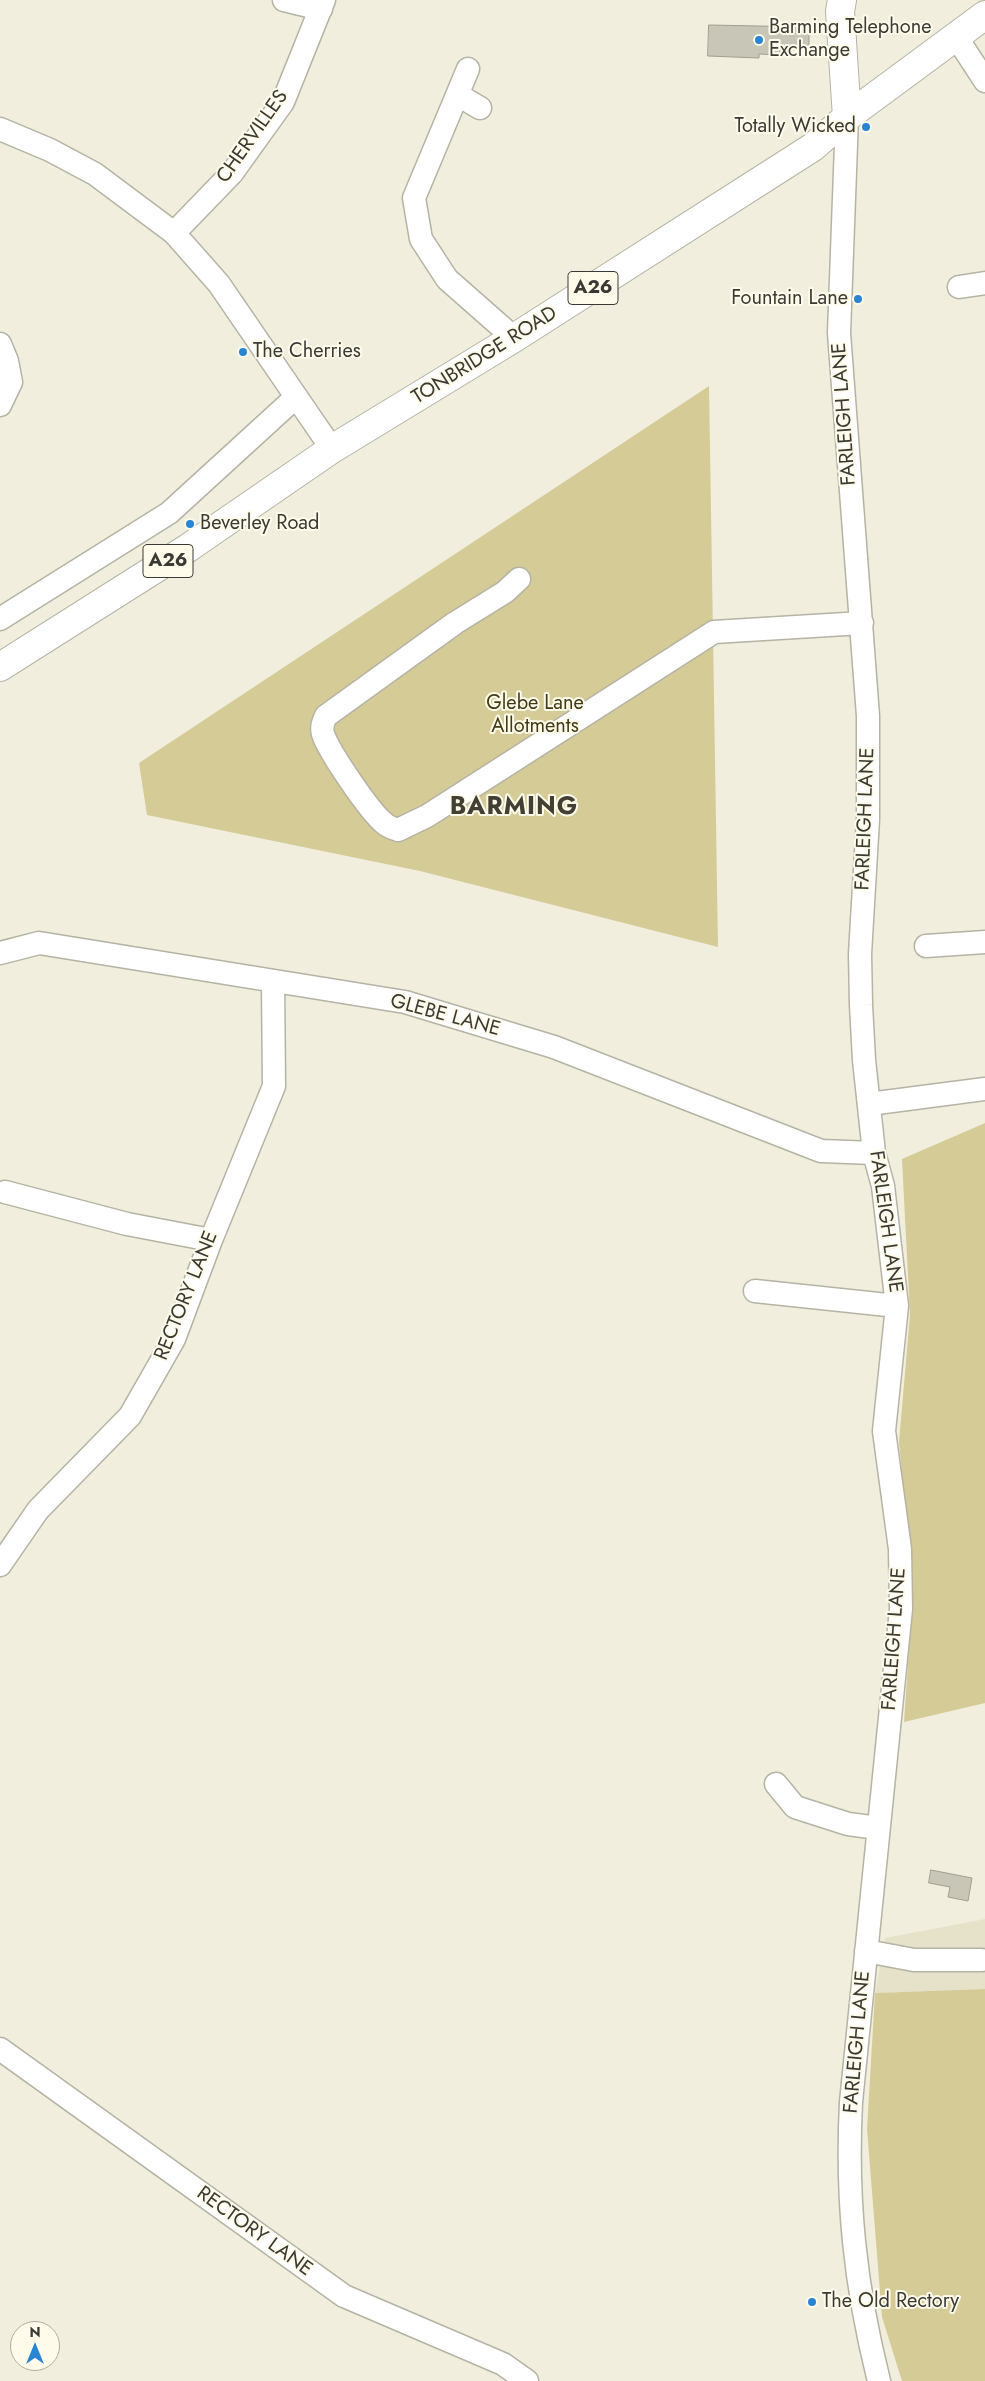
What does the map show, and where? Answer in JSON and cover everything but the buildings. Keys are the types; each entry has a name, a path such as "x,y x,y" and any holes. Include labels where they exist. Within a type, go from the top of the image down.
{"main road":[{"path":"842,0 840,10 847,117"},
{"name":"TONBRIDGE ROAD","path":"0,667 188,548 332,449 514,338 814,147 847,117 955,35 985,15"}],"street":[{"path":"284,0 323,5"},
{"name":"CHERVILLES","path":"174,233 232,173 283,102 323,5"},
{"path":"955,35 985,81"},
{"path":"468,69 414,198 421,239 447,279 514,338"},
{"path":"458,95 480,108"},
{"name":"FARLEIGH LANE","path":"847,117 839,333 868,716 868,819 860,954 863,1042 874,1153 883,1186 897,1306 884,1431 900,1549 901,1609 851,2102 848,2158 850,2210 858,2281 879,2381"},
{"path":"0,129 50,150 95,174 174,233 219,284 332,449"},
{"path":"959,287 985,283"},
{"path":"0,344 7,361 11,382 0,404"},
{"path":"0,619 170,513 296,397"},
{"path":"519,579 505,592 455,623 326,716 322,724 323,734 329,745 370,807 390,828 398,830 427,816 714,632 862,623"},
{"path":"926,946 985,942"},
{"name":"GLEBE LANE","path":"0,953 39,943 406,1002 554,1047 821,1151 874,1153"},
{"name":"RECTORY LANE","path":"0,1565 38,1510 130,1416 174,1339 210,1240 274,1086 273,981"},
{"path":"869,1104 985,1089"},
{"path":"5,1192 127,1224 210,1240"},
{"path":"755,1291 897,1306"},
{"path":"776,1784 795,1808 848,1824 878,1828"},
{"path":"866,1951 914,1960 982,1960"},
{"name":"RECTORY LANE","path":"0,2049 344,2296 503,2364 527,2381"}],"shaded area":[{"path":"985,1919 985,1989 875,1993 885,1938"}],"green space":[{"name":"Glebe Lane Allotments","path":"709,386 718,947 420,871 147,815 139,763"},
{"path":"985,1123 985,1703 904,1722 913,1592 899,1442 910,1315 902,1159"},
{"path":"985,1989 985,2381 902,2381 882,2317 867,2129 875,1993"}],"place":[{"name":"Barming Telephone Exchange","path":"759,40"},
{"name":"Totally Wicked","path":"866,127"},
{"name":"Fountain Lane","path":"858,299"},
{"name":"The Cherries","path":"243,352"},
{"name":"Beverley Road","path":"190,524"},
{"name":"The Old Rectory","path":"812,2302"}],"district":[{"name":"BARMING","path":"514,808"}]}
